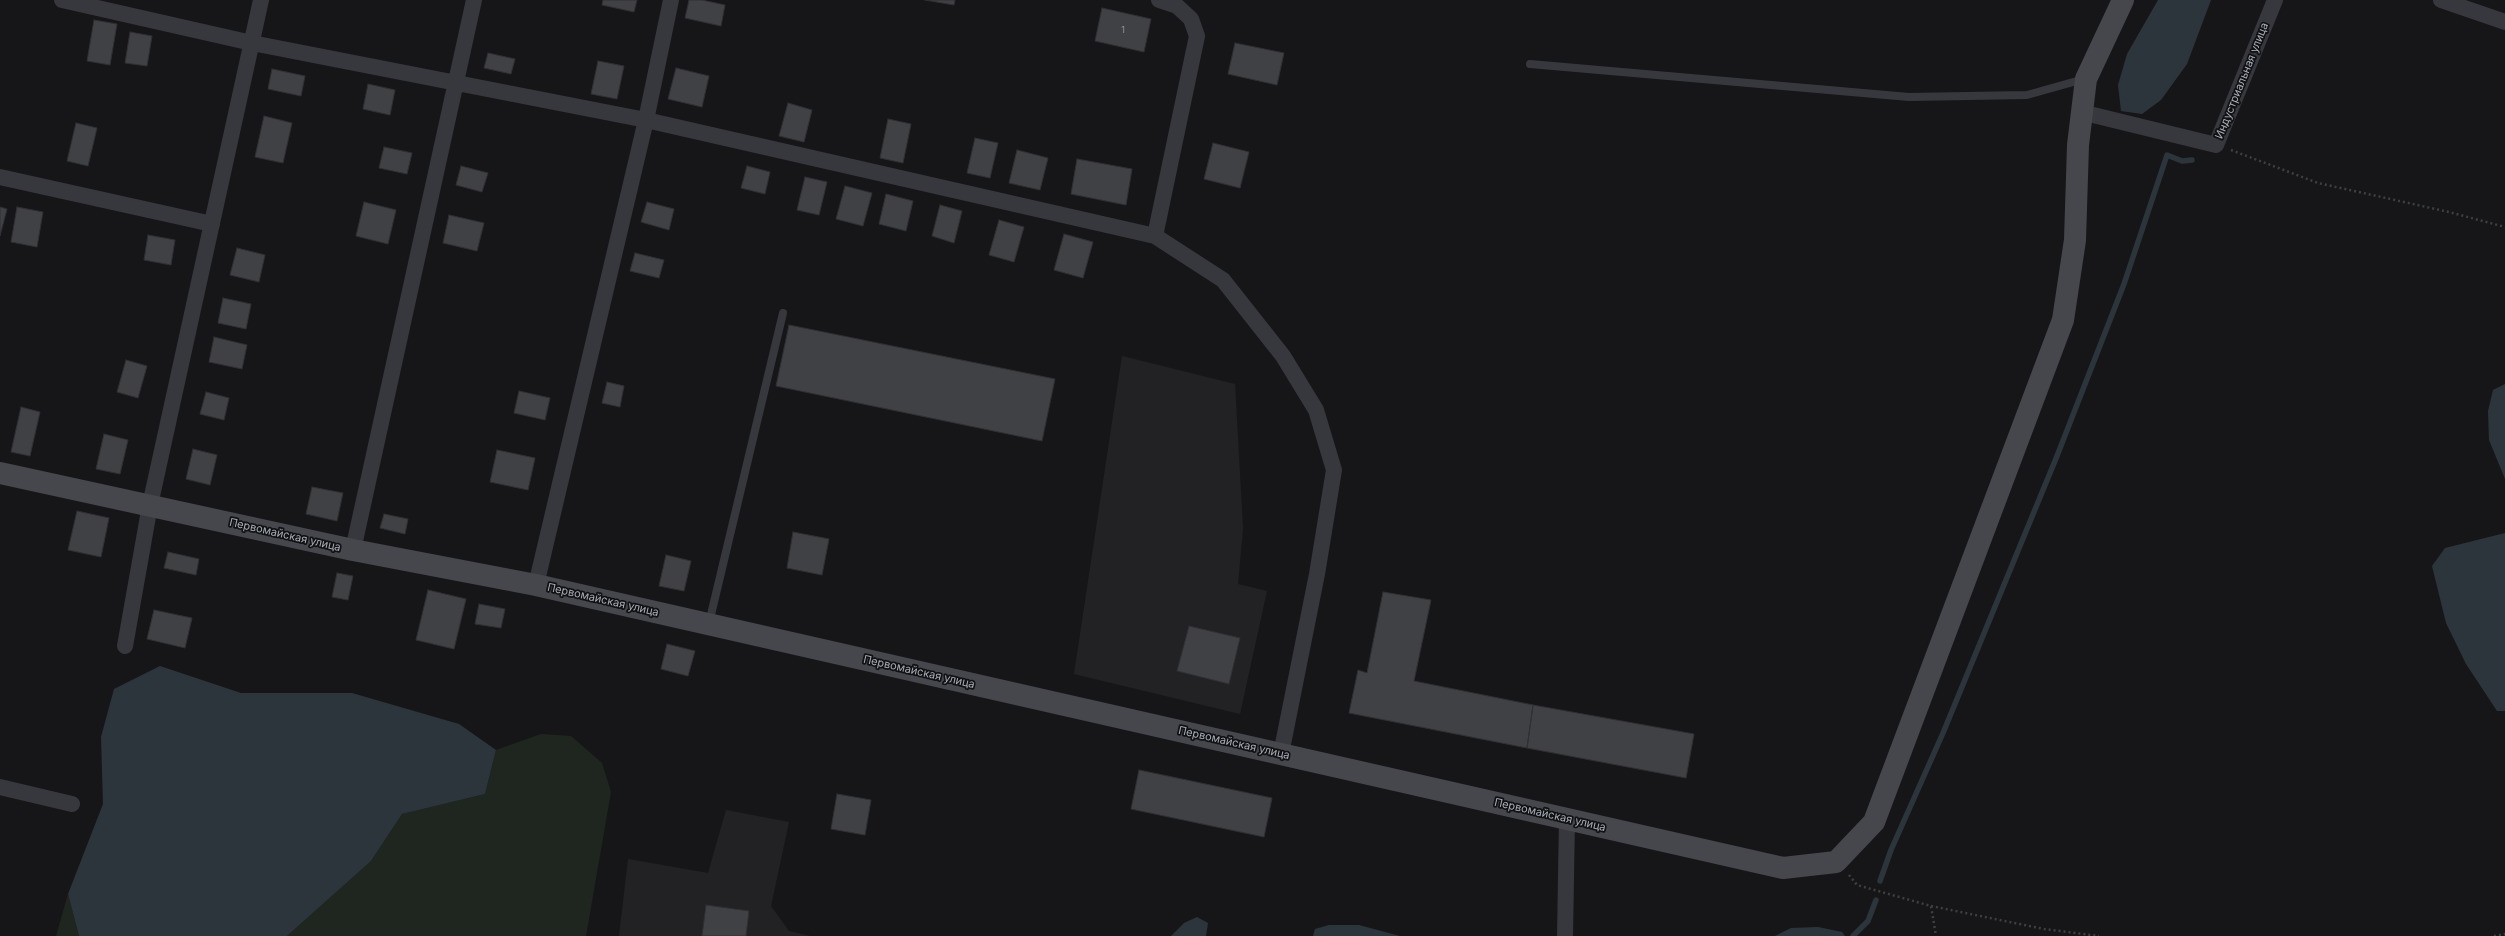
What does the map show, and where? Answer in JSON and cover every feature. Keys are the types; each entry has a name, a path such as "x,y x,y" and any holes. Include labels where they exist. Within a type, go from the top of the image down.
{"street":[{"path":"62,0 252,43 646,120 1155,236 1223,280 1283,356 1316,410 1334,470 1317,574 1281,754"},
{"path":"125,646 150,505 261,0"},
{"path":"353,550 474,0"},
{"path":"536,585 646,120 672,0"},
{"path":"1155,236 1197,36 1190,20 1177,6 1159,0"},
{"path":"1836,862 1874,822 2063,320 2075,240 2081,112 2086,79 2123,0"},
{"name":"Индустриальная улица","path":"2081,112 2216,145 2275,0"},
{"path":"2441,0 2505,22"},
{"path":"0,177 212,224"},
{"name":"Первомайская улица","path":"0,473 353,550 536,585 1783,868 1836,862"},
{"path":"0,787 72,804"},
{"path":"1564,936 1567,911 1567,819"}],"lane":[{"path":"1530,64 1910,97 2027,95 2086,79"},
{"path":"709,624 783,313"}],"path":[{"path":"2216,145 2318,183 2449,212 2505,227"},
{"path":"1836,862 1857,885 1931,906 2044,929 2099,936"},
{"path":"1931,906 1936,936"},
{"path":"2494,936 2505,934"}],"shaded area":[{"path":"2158,0 2211,0 2187,64 2161,100 2142,114 2121,111 2118,85 2127,54"},
{"path":"1122,356 1235,384 1243,528 1238,584 1267,591 1240,714 1074,674"},
{"path":"2505,384 2505,479 2489,440 2488,411 2493,390"},
{"path":"2505,533 2505,711 2497,711 2466,664 2446,623 2432,566 2445,548"},
{"path":"160,666 241,693 352,693 459,724 496,750 485,794 402,814 371,861 287,936 79,936 68,894 103,804 101,737 114,689"},
{"path":"541,734 571,736 602,763 611,792 586,936 287,936 371,861 402,814 485,794 496,750"},
{"path":"726,810 789,822 771,906 789,931 810,936 619,936 628,859 708,873"},
{"path":"68,894 79,936 56,936"},
{"path":"1197,917 1208,923 1206,936 1171,936 1184,923"},
{"path":"1329,925 1359,925 1400,936 1313,936 1315,929"},
{"path":"1818,927 1842,932 1845,936 1775,936 1791,928"}],"building":[{"path":"603,0 637,0 634,12 602,5"},
{"path":"689,0 702,0 725,5 721,26 685,18"},
{"path":"925,0 955,0 954,5"},
{"path":"1102,8 1151,19 1144,52 1095,41"},
{"path":"94,20 117,24 110,65 87,61"},
{"path":"130,32 152,36 147,66 125,63"},
{"path":"1235,43 1284,53 1277,85 1228,74"},
{"path":"488,53 515,59 511,74 484,68"},
{"path":"598,61 624,66 617,99 591,94"},
{"path":"676,68 709,76 702,107 668,99"},
{"path":"272,69 305,76 301,96 268,89"},
{"path":"368,84 395,90 390,115 363,109"},
{"path":"788,103 812,110 804,142 779,136"},
{"path":"264,116 292,123 283,163 255,157"},
{"path":"888,119 911,124 903,163 880,158"},
{"path":"76,123 97,128 88,166 67,161"},
{"path":"975,138 998,143 990,178 967,173"},
{"path":"1213,143 1249,152 1240,188 1204,179"},
{"path":"384,147 412,153 407,174 379,168"},
{"path":"1017,150 1048,158 1040,190 1009,183"},
{"path":"1077,159 1132,169 1126,205 1071,194"},
{"path":"461,166 488,173 482,192 456,185"},
{"path":"747,166 770,172 765,194 741,188"},
{"path":"805,177 827,182 819,215 797,210"},
{"path":"845,186 872,193 863,226 836,219"},
{"path":"886,194 913,201 906,231 879,224"},
{"path":"364,202 396,210 388,244 356,236"},
{"path":"647,202 674,209 669,230 641,222"},
{"path":"940,205 962,211 954,243 932,236"},
{"path":"0,207 7,209 0,236"},
{"path":"17,207 43,212 37,247 11,242"},
{"path":"449,215 484,223 477,251 443,243"},
{"path":"999,220 1024,227 1014,262 989,255"},
{"path":"1064,234 1093,242 1083,278 1054,270"},
{"path":"148,235 175,240 171,265 144,260"},
{"path":"237,248 265,255 259,282 230,275"},
{"path":"635,253 664,260 659,278 630,271"},
{"path":"223,298 251,304 246,329 218,323"},
{"path":"789,325 1055,379 1042,441 776,386"},
{"path":"214,337 247,345 242,369 209,362"},
{"path":"126,360 147,366 138,398 117,392"},
{"path":"607,382 624,386 620,407 602,403"},
{"path":"519,391 550,398 545,420 514,413"},
{"path":"206,392 229,398 224,420 200,414"},
{"path":"21,407 40,412 30,456 11,452"},
{"path":"104,434 128,440 120,474 96,469"},
{"path":"193,449 217,455 210,485 186,479"},
{"path":"497,450 535,458 528,490 490,482"},
{"path":"312,487 343,493 337,521 306,514"},
{"path":"77,511 109,518 101,557 68,550"},
{"path":"384,514 408,519 405,534 380,528"},
{"path":"793,532 829,539 822,575 787,568"},
{"path":"168,552 199,559 196,575 164,568"},
{"path":"666,555 691,561 684,591 659,586"},
{"path":"337,573 353,576 348,600 332,597"},
{"path":"428,590 466,599 454,649 416,640"},
{"path":"1383,592 1431,600 1414,681 1533,705 1527,748 1349,713 1358,670 1367,673"},
{"path":"479,604 505,609 501,628 475,624"},
{"path":"154,610 192,618 185,648 147,639"},
{"path":"1189,626 1240,638 1229,684 1177,671"},
{"path":"667,644 695,651 688,676 661,669"},
{"path":"1533,705 1694,734 1686,778 1527,748"},
{"path":"1139,770 1272,798 1264,837 1131,809"},
{"path":"837,794 871,800 865,835 831,829"},
{"path":"706,905 749,911 746,936 702,936"}],"waterway":[{"path":"1880,881 1891,850 1943,733 2057,456 2124,284 2167,155 2182,161 2192,160"},
{"path":"1853,936 1868,921 1876,900"}]}
